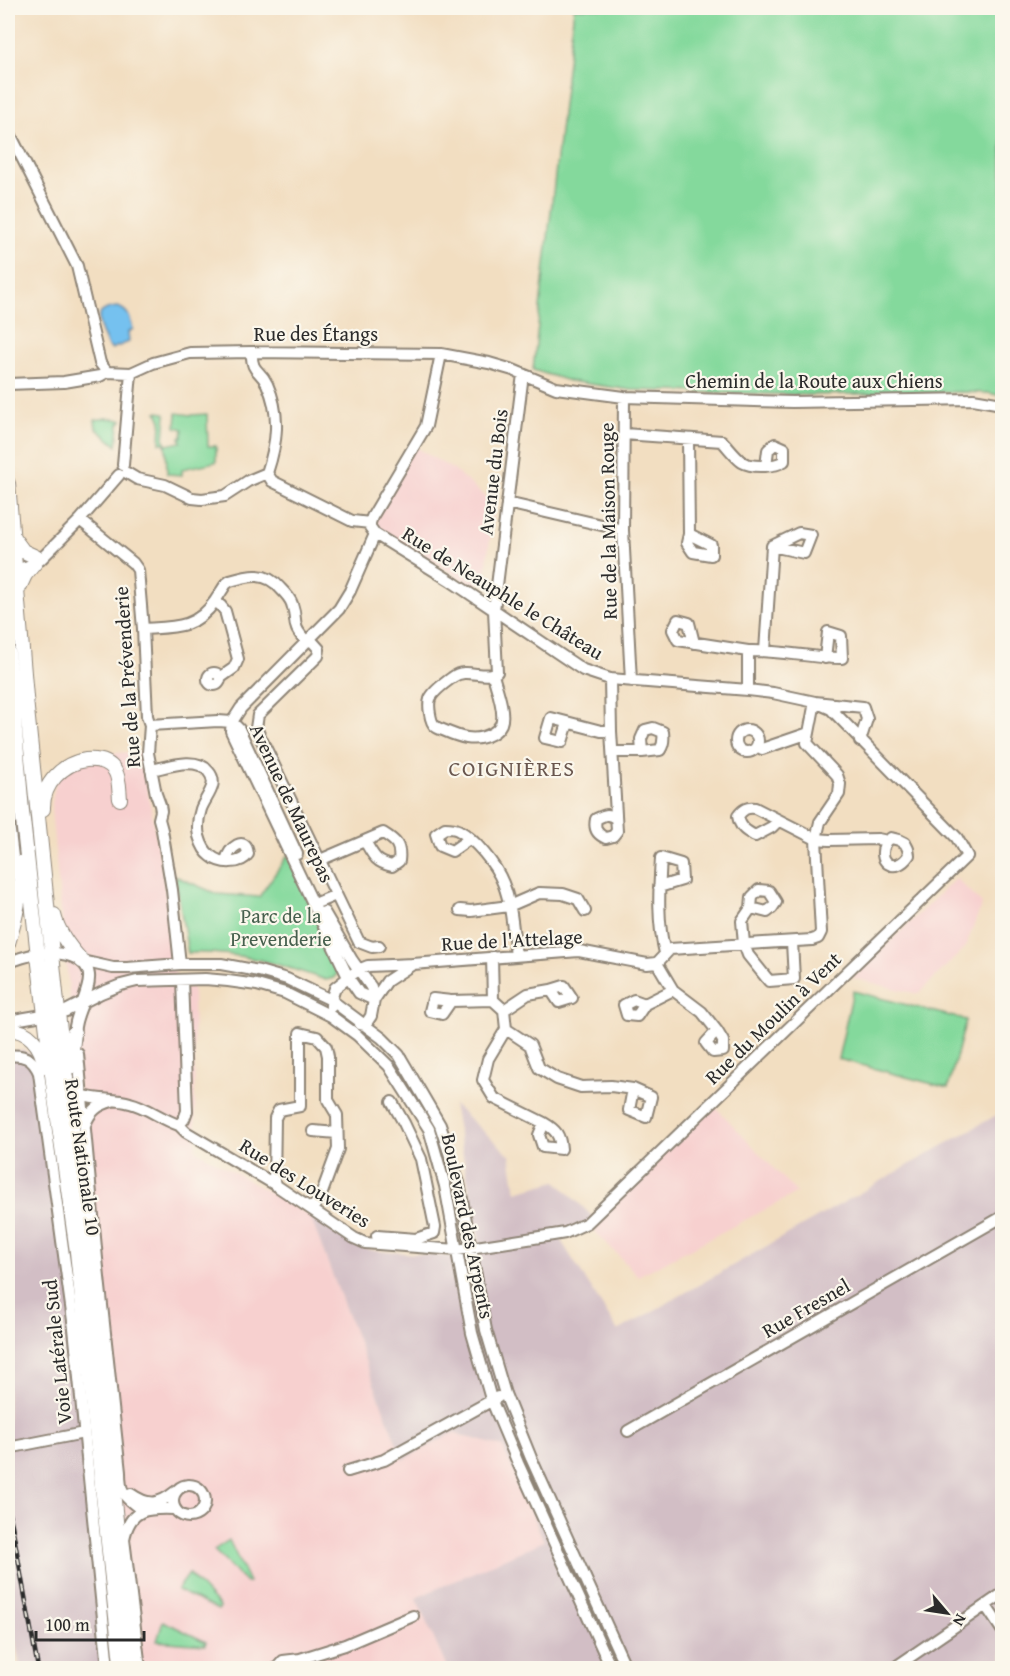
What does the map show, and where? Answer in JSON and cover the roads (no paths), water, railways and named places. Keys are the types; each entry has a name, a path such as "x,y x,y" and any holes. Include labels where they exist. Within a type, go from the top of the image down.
{"main road":[{"path":"8,483 12,536 10,566 13,605 18,611"},
{"path":"12,536 23,551 39,558 25,575 17,592"},
{"path":"10,566 17,592 47,894 45,954"},
{"name":"Route Nationale 10","path":"8,651 21,811 45,954 51,1013 54,1091 77,1252 122,1668"},
{"path":"39,819 43,811 45,795 52,781 78,761 102,760 114,769 120,800"},
{"path":"8,943 20,887 17,819 21,811"},
{"path":"47,894 52,899 56,923 62,936 82,961"},
{"path":"51,1013 75,1093"},
{"path":"8,1029 17,1029 35,1042 45,1063 47,1081 54,1091"},
{"path":"74,1034 73,1076 131,1668"}],"street":[{"path":"8,130 77,266 100,363 107,372"},
{"path":"123,471 136,479 165,485 192,498 202,499 225,496 248,481 267,473 273,457 277,422 268,385 252,365 252,352"},
{"name":"Rue des Étangs","path":"8,384 64,382 100,376 107,372 131,373 153,363 190,353 441,354 489,363 556,388 624,397"},
{"path":"375,534 370,527 372,517 426,426 441,354"},
{"path":"10,566 39,558 80,520 123,471 131,373"},
{"name":"Avenue du Bois","path":"493,675 497,672 498,666 494,610 523,374"},
{"name":"Chemin de la Route aux Chiens","path":"624,397 792,402 973,399 1002,404"},
{"name":"Rue de la Maison Rouge","path":"624,397 623,530 631,681"},
{"path":"624,434 722,441 743,462 766,466"},
{"path":"688,439 689,534"},
{"path":"267,473 272,481 351,521 370,523"},
{"path":"507,503 623,530"},
{"name":"Rue de la Prévenderie","path":"80,520 136,566 139,578 147,716 150,725 148,741 151,770 160,804 159,825 162,830 172,890 180,964"},
{"name":"Rue de Neauphle le Château","path":"375,534 584,670 610,679 748,690 815,702 863,707 867,719 860,741"},
{"name":"Avenue de Maurepas","path":"374,1000 359,993 348,977 231,731 232,722 241,708 331,618 344,601 375,534"},
{"path":"765,651 772,546"},
{"path":"143,629 178,627 200,618 230,581 256,576 268,577 290,598 295,627 319,649 318,656 258,715 256,729 359,942 372,947 379,946"},
{"path":"215,601 225,611 237,659 234,668 220,678"},
{"path":"694,643 748,651 825,658"},
{"path":"748,651 748,690"},
{"path":"468,673 493,675 502,717 501,724 495,732 485,737 472,739 459,737 435,726 432,722 429,704 433,694 455,675 468,673"},
{"path":"610,679 615,818"},
{"path":"717,1031 702,1012 673,990 657,963 670,949 792,942 818,938 821,932 816,839 820,822 839,794 840,784 837,775 807,743 815,702"},
{"name":"Rue du Moulin à Vent","path":"456,1250 558,1234 587,1223 967,856 957,838 831,709 815,702"},
{"path":"150,725 232,722"},
{"name":"Avenue de Maurepas","path":"232,722 239,729 319,902 358,970 371,987 374,1000"},
{"path":"568,723 601,731 611,731"},
{"path":"757,746 762,749 809,734"},
{"path":"613,752 642,752"},
{"path":"151,770 192,763 203,766 209,772 213,783 199,817 200,836 209,855 226,861"},
{"path":"258,770 273,764"},
{"path":"8,815 17,903"},
{"path":"778,821 816,839 886,841"},
{"path":"470,838 482,849 503,882 516,956"},
{"path":"320,860 366,841"},
{"path":"659,887 665,953"},
{"path":"460,910 471,911 509,906 539,893 563,894 578,899 585,910"},
{"path":"319,902 336,895"},
{"path":"751,908 742,921 744,944 748,955 769,981 794,979 792,942"},
{"name":"Rue de l'Attelage","path":"331,1000 335,988 358,970 368,966 579,951 647,964 657,963"},
{"path":"8,963 24,957 45,954"},
{"name":"Boulevard des Arpents","path":"45,954 64,954 113,968 221,964 259,971 287,979 331,1000 382,1038 399,1055 440,1125 459,1183 486,1330 505,1394 531,1458 626,1668"},
{"path":"492,957 493,1000"},
{"path":"74,1034 75,1022 89,987 88,972 82,961"},
{"name":"Rue de l'Attelage","path":"365,1025 371,1016 374,1000 387,981 413,964"},
{"path":"173,1123 184,1119 187,1111 182,980"},
{"name":"Boulevard des Arpents","path":"8,1020 66,1011 101,993 137,981 228,981 257,985 285,993 331,1016 357,1035 389,1066 429,1129 445,1186 472,1333 491,1399 611,1668"},
{"path":"504,1010 528,994 551,990"},
{"path":"645,1004 673,990"},
{"path":"331,1000 331,1016"},
{"path":"451,1001 493,1000 504,1010 507,1029 488,1059 483,1080 494,1098 544,1123"},
{"path":"341,1022 365,1025"},
{"path":"507,1029 530,1045 539,1068 557,1079 581,1087 611,1086 633,1089"},
{"path":"274,1184 275,1118 279,1110 300,1106 300,1033 317,1037 326,1047 328,1100 337,1115 338,1149 320,1198 312,1209"},
{"name":"Voie Latérale Sud","path":"8,1056 25,1057 36,1066 39,1073 72,1318 108,1668"},
{"path":"75,1093 85,1125 120,1487 129,1501 142,1510 174,1509"},
{"name":"Rue des Louveries","path":"75,1093 90,1098 106,1098 136,1105 173,1123 274,1184 365,1243 416,1243 456,1250"},
{"path":"85,1125 88,1116 95,1108 103,1103 116,1100"},
{"path":"377,1236 416,1243 434,1233 435,1227 421,1160 392,1102"},
{"path":"313,1131 337,1133"},
{"name":"Rue Fresnel","path":"628,1431 1002,1219"},
{"path":"348,1471 384,1460 491,1399 505,1394"},
{"path":"8,1448 84,1433"},
{"path":"120,1472 131,1494 145,1502 166,1499 182,1486 186,1485 196,1486 203,1492 205,1507 200,1514 192,1518 183,1517 174,1509 173,1500 176,1492"},
{"path":"140,1668 124,1539 132,1518 142,1510"},
{"path":"894,1668 1002,1594"},
{"path":"986,1606 1002,1630"},
{"path":"277,1668 283,1661 300,1659 345,1645 414,1616"}],"water":[{"path":"118,307 127,313 133,329 128,332 129,342 111,349 99,320 103,311"}],"railway":[{"path":"8,1503 38,1668"}],"district":[{"name":"COIGNIÈRES","path":"512,768"}],"park label":[{"name":"Parc de la Prevenderie","path":"281,928"}]}
